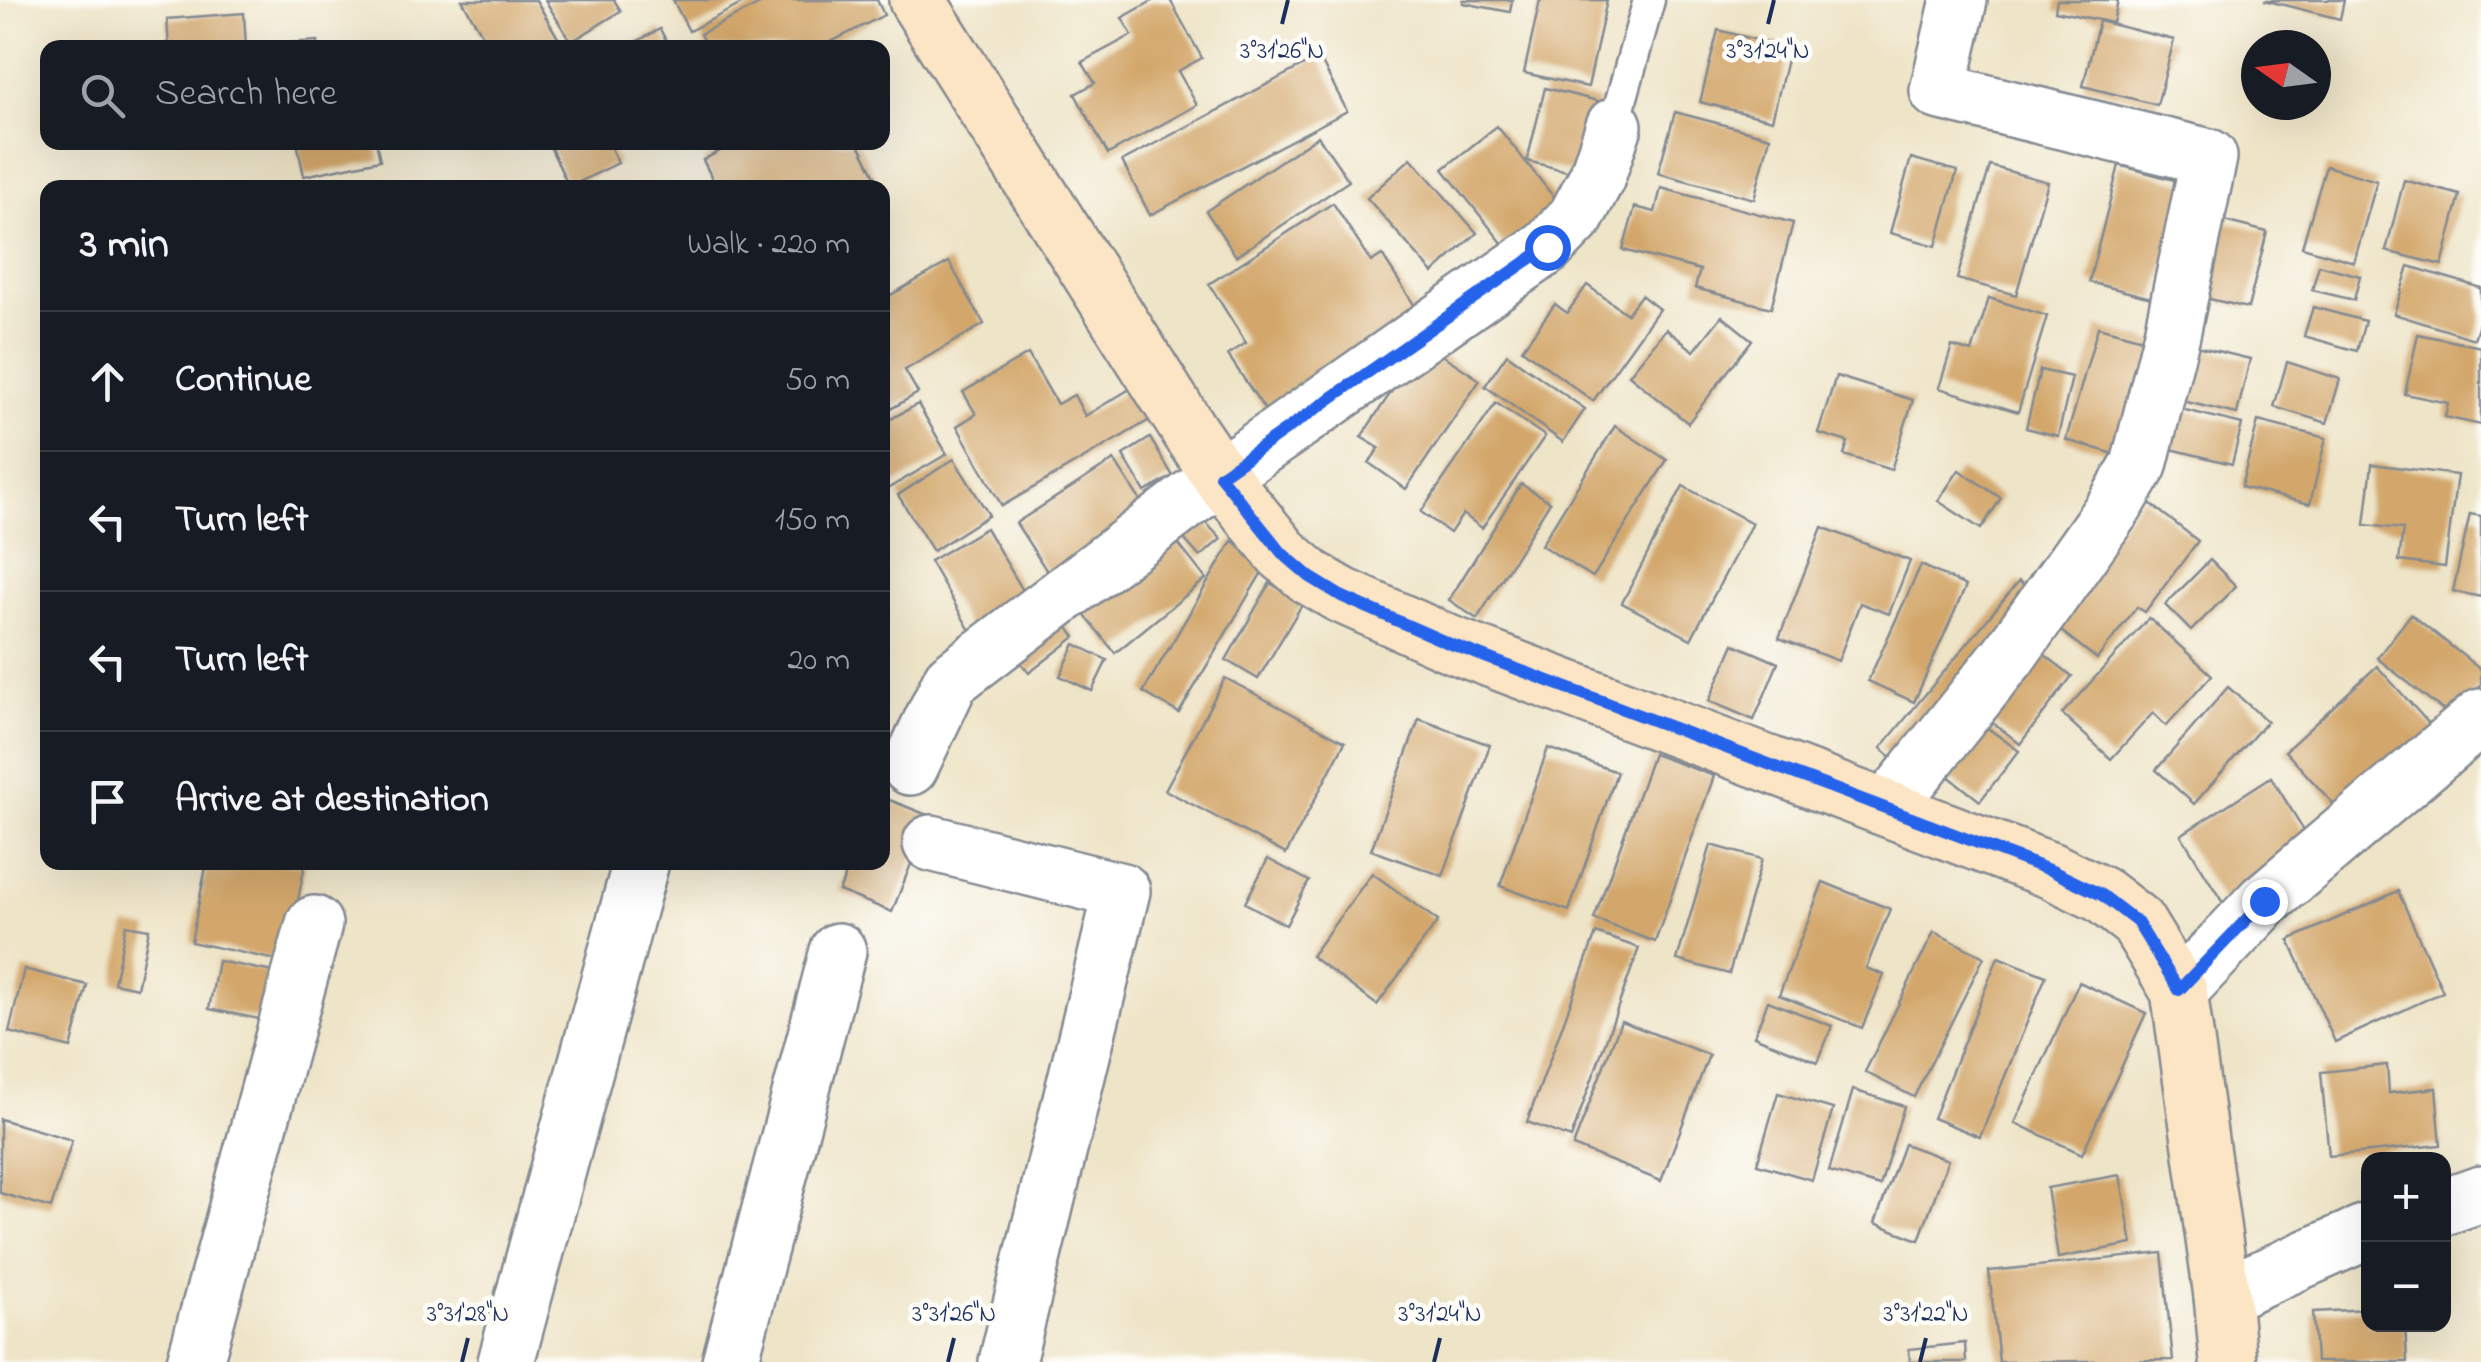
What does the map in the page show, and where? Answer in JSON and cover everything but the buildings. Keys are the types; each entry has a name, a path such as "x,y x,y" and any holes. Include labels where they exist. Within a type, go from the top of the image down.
{"main road":[{"path":"917,0 1190,432 1282,553 1310,577 1341,596 1448,643 2052,871 2102,895 2137,922 2179,990 2228,1362"}],"street":[{"path":"1887,808 2009,656 2139,465 2172,334 2209,157 1938,91 1959,0"},
{"path":"910,766 951,680 1220,476 1547,247 1576,217 1597,178 1614,126"},
{"path":"2179,990 2264,901 2481,717"},
{"path":"930,843 1122,891 1007,1362"},
{"path":"506,1362 639,870"},
{"path":"194,1362 314,924"},
{"path":"730,1362 838,951"},
{"path":"2451,1204 2481,1194"},
{"path":"2222,1296 2361,1234"},
{"path":"978,1362 986,1362"}],"lane":[{"path":"1614,126 1649,0"}],"route":[{"path":"1547,247 1220,476 1282,553 1341,596 1448,643 2052,871 2102,895 2137,922 2179,990 2264,901"}]}
